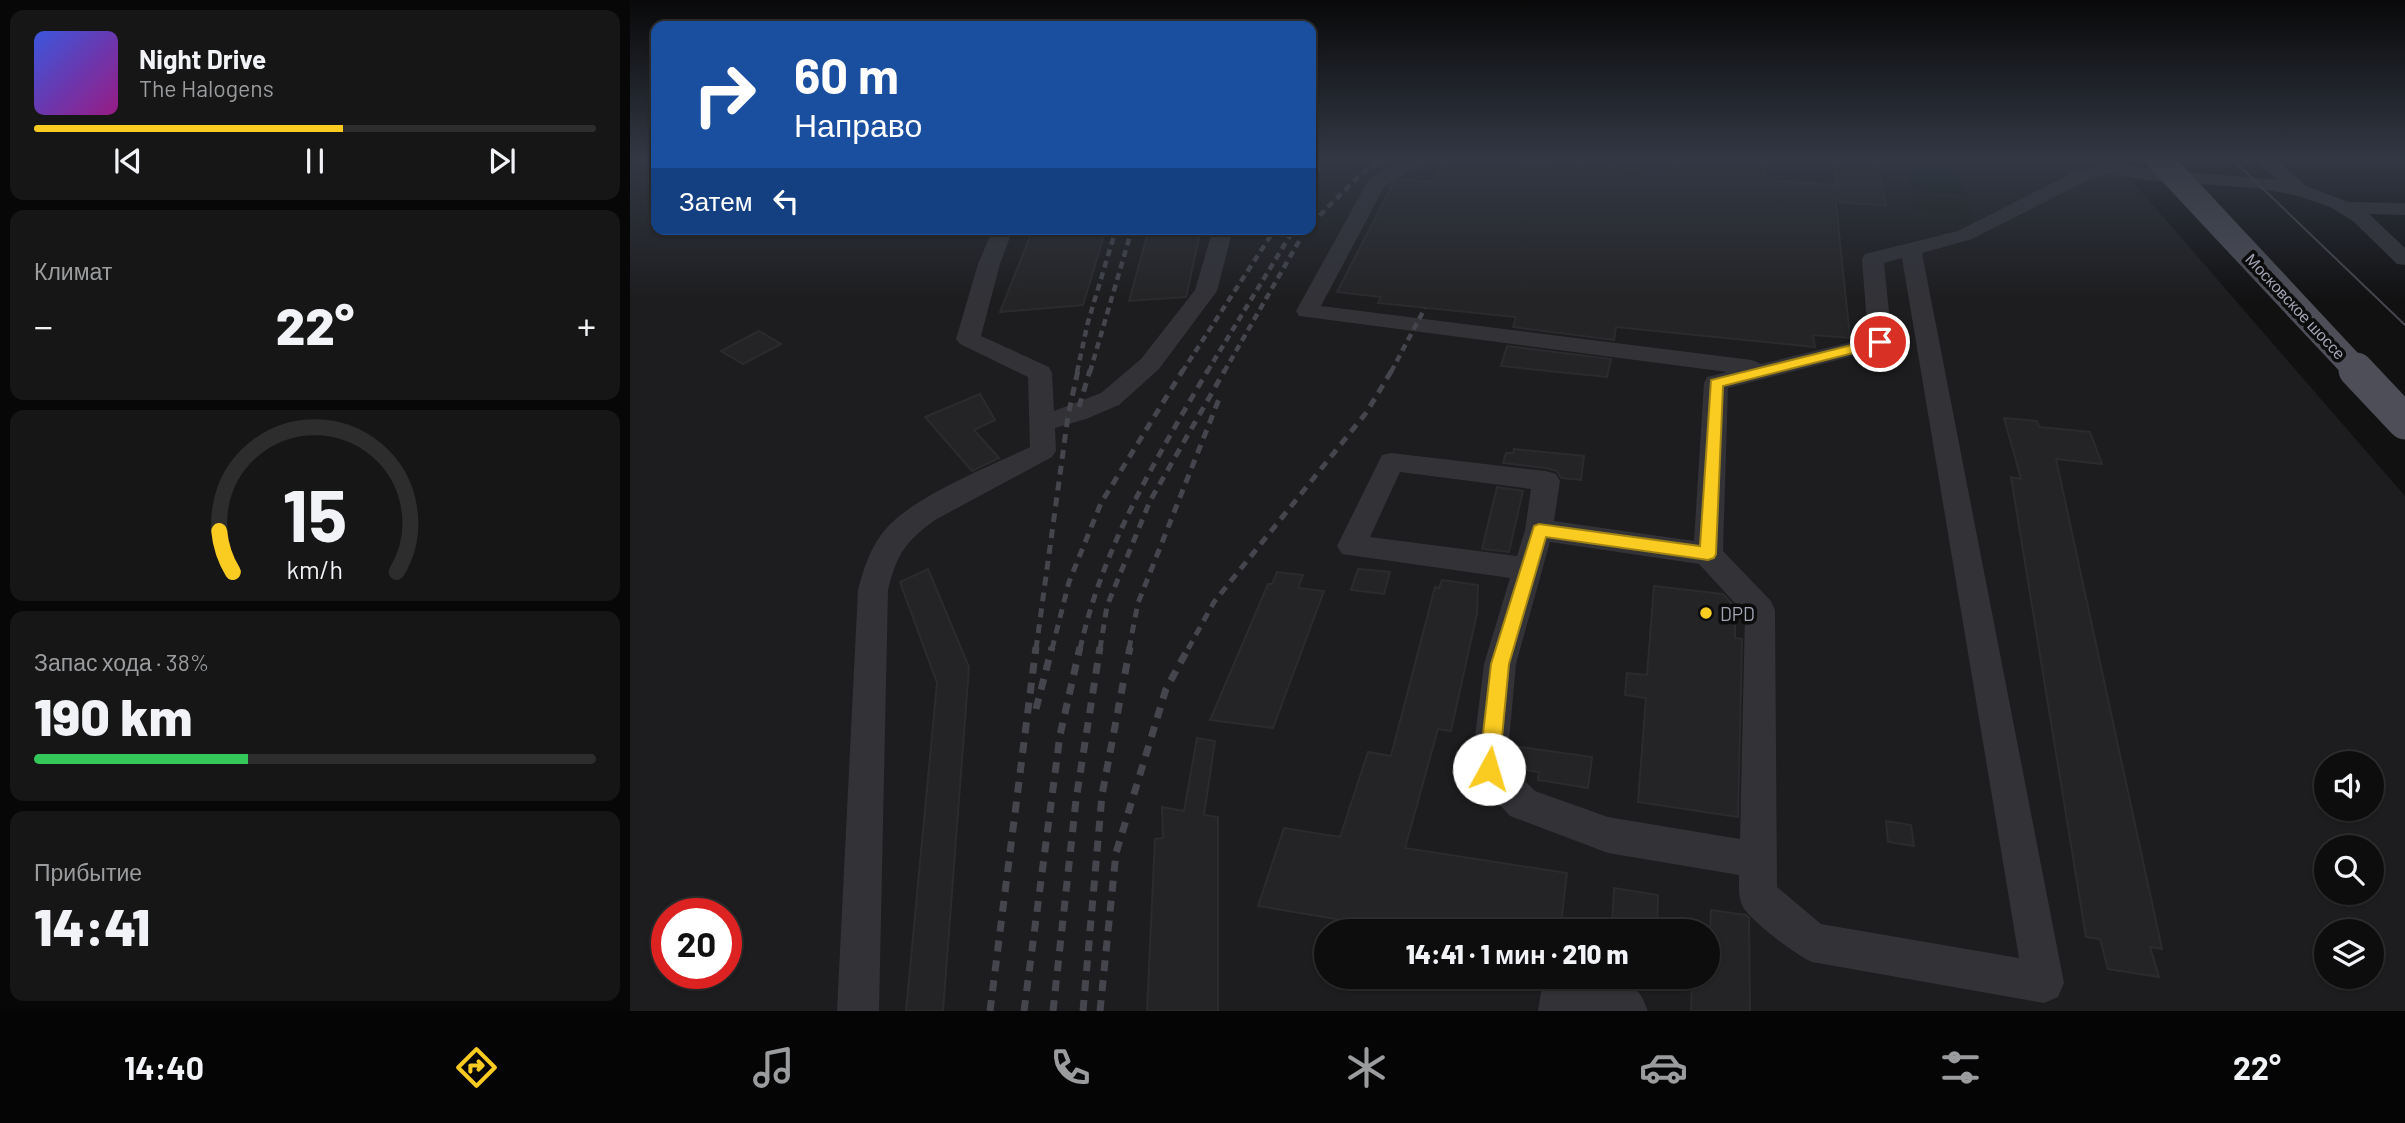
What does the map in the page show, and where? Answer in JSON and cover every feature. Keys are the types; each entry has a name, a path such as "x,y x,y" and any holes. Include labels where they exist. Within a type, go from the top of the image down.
{"main road":[{"name":"Московское шоссе","path":"2203,206 2405,422"}],"lane":[{"path":"1364,206 1307,311 1769,370"},
{"path":"1708,554 1716,383 1880,342 1873,259 1965,235 2022,206"},
{"path":"2341,206 2377,233 2405,259"},
{"path":"2346,208 2405,209"},
{"path":"2377,233 2405,235"},
{"path":"858,1011 873,590 882,557 896,537 926,513 1042,451 1040,373 968,338 989,264 1001,235"},
{"path":"1041,423 1077,413 1110,399 1150,364 1206,291 1221,235"},
{"path":"1539,530 1708,554 1760,610 1758,896 1812,942 2044,983 1911,249"},
{"path":"1528,569 1352,546 1391,462 1546,481 1539,530 1528,569 1500,664 1489,769 1523,804 1608,835 1758,860"},
{"path":"1559,1011 1562,992 1622,1005 1628,1011"}],"shaded area":[{"path":"630,206 651,206 651,235 1316,235 1316,206 2154,206 2405,496 2405,1011 630,1011"},
{"path":"1915,206 1968,206 1972,225 1961,224 1958,214 1916,211"}],"building":[{"path":"1381,206 1836,206 1850,338 1813,335 1815,347 1616,327 1614,340 1513,327 1516,317 1378,303 1381,297 1337,292"},
{"path":"1031,235 1104,235 1083,305 1000,312"},
{"path":"1147,235 1200,235 1186,297 1129,301"},
{"path":"759,331 781,344 743,364 721,351"},
{"path":"1507,346 1611,359 1607,377 1501,366"},
{"path":"980,394 995,420 974,430 999,458 972,471 925,417"},
{"path":"2004,418 2037,421 2039,427 2090,432 2102,464 2056,459 2162,949 2150,947 2159,977 2108,969 2100,939 2086,937 2011,477 2021,479"},
{"path":"1514,449 1584,456 1581,480 1561,478 1557,471 1546,468 1503,463 1506,453 1513,453"},
{"path":"1497,487 1523,491 1509,552 1482,549"},
{"path":"928,569 969,667 943,1011 906,1011 937,683 900,582"},
{"path":"1358,569 1390,572 1384,594 1351,590"},
{"path":"1277,572 1303,575 1298,588 1324,591 1273,728 1210,720 1268,584 1272,584"},
{"path":"1442,580 1478,585 1477,613 1451,731 1438,729 1405,848 1567,873 1561,919 1336,919 1258,906 1284,828 1340,837 1368,752 1391,756 1435,587 1439,588"},
{"path":"1654,586 1723,594 1735,607 1735,638 1742,639 1738,817 1638,802 1646,698 1625,695 1627,673 1647,675"},
{"path":"1197,738 1215,741 1204,815 1218,817 1218,1011 1147,1011 1155,839 1163,838 1162,807 1184,811"},
{"path":"1520,747 1592,757 1588,788 1538,780 1539,772 1517,769"},
{"path":"1886,821 1911,825 1914,846 1888,842"},
{"path":"1614,888 1658,895 1657,919 1612,919"},
{"path":"1711,910 1746,915 1749,918 1750,1011 1691,1011 1692,989 1720,989 1720,919 1711,919"}],"tram line":[{"path":"2281,206 2405,325"}],"railway":[{"path":"1316,219 1329,206"},
{"path":"1077,372 1088,322 1114,235"},
{"path":"1090,372 1130,235"},
{"path":"1182,372 1271,235"},
{"path":"1207,372 1290,235"},
{"path":"1224,372 1303,235"},
{"path":"1391,372 1425,308"},
{"path":"1036,649 1068,416 1078,370"},
{"path":"1079,407 1090,370"},
{"path":"1052,649 1069,582 1101,503 1183,370"},
{"path":"1080,649 1102,575 1117,539 1150,471 1208,370"},
{"path":"1100,649 1107,606 1150,501 1225,370"},
{"path":"1188,649 1214,602 1366,413 1392,370"},
{"path":"1129,649 1138,603 1221,394"},
{"path":"990,1011 1036,647"},
{"path":"1036,709 1052,647"},
{"path":"1024,1011 1060,735 1080,647"},
{"path":"1053,1011 1076,800 1100,647"},
{"path":"1083,1011 1102,795 1130,647"},
{"path":"1100,1011 1116,853 1166,689 1189,647"}],"place":[{"name":"DPD","path":"1706,613"}],"route":[{"path":"1489,769 1500,664 1539,530 1708,554 1716,383 1880,342"}]}
